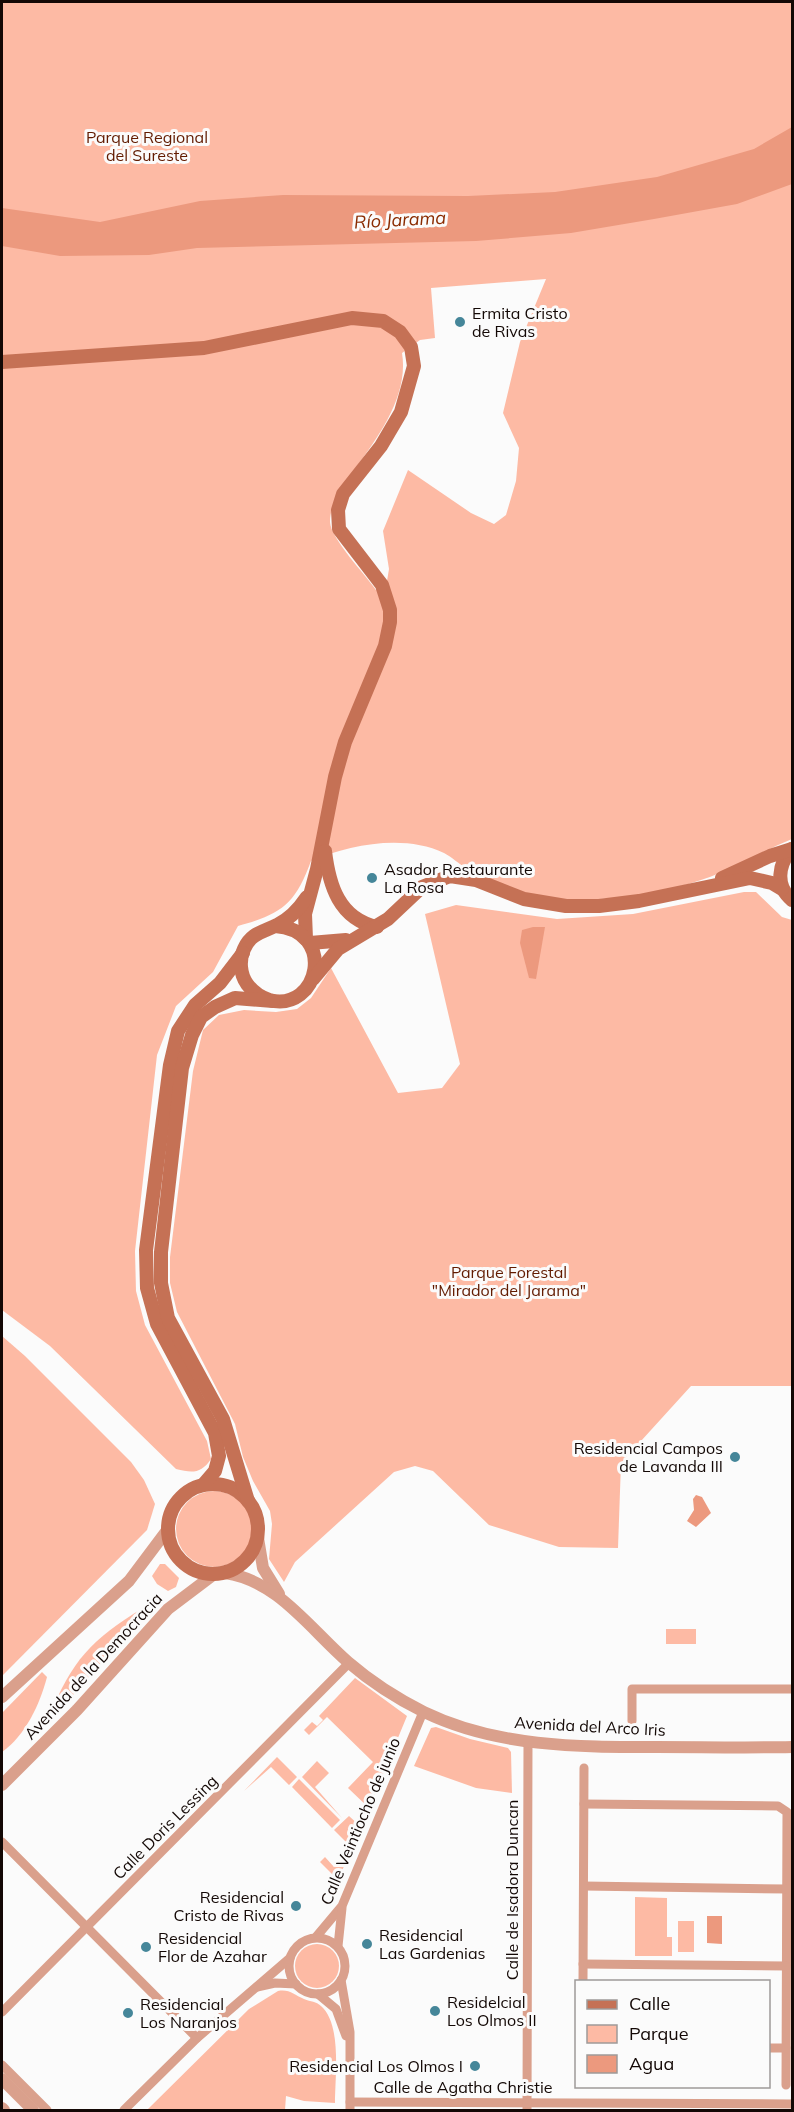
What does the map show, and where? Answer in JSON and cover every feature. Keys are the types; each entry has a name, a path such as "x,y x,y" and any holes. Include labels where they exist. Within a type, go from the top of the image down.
{"main road":[{"path":"2,362 204,348 352,318 383,321 392,325 411,347 414,366 411,384 401,412 381,446 343,494 338,510 339,529 382,585 390,610 390,622 382,653 345,742 314,885 305,914 308,941 316,960 313,979"},
{"path":"324,832 328,875 337,899 354,919 377,927"},
{"path":"698,889 770,856 792,849"},
{"path":"783,889 781,867 792,849"},
{"path":"314,885 294,913 275,926 257,933 213,991 186,1017 173,1047 146,1250 147,1288 157,1324 215,1433 219,1456 215,1471 203,1485 186,1493 176,1503 168,1529 170,1543 182,1561 199,1572 219,1574 246,1561 258,1538 257,1518 248,1501 223,1419 168,1318 161,1283 161,1252 182,1068 192,1035 201,1017 215,1006 235,998 273,1001 292,999 308,987 331,954 354,938 377,927 422,887 450,876 476,880 524,899 566,906 599,906 639,901 750,878 772,883 783,889 792,900"},
{"path":"275,926 286,927 308,941 327,943 354,938"},
{"path":"243,953 242,971 249,987 264,998 273,1001"},
{"path":"203,1485 228,1486 248,1501"}],"street":[{"name":"Avenida de la Democracia","path":"2,1697 37,1662 129,1581 168,1529"},
{"name":"Avenida del Arco Iris","path":"258,1538 263,1568 285,1602"},
{"name":"Avenida de la Democracia","path":"2,1785 77,1710 168,1609 219,1574"},
{"name":"Avenida del Arco Iris","path":"219,1574 240,1575 259,1583 285,1602 349,1663 423,1712 475,1731 528,1742 602,1747 792,1748"},
{"name":"Calle Doris Lessing","path":"2,2012 349,1663"},
{"name":"Avenida del Arco Iris","path":"632,1721 632,1689 792,1689"},
{"name":"Calle Veintiocho de junio","path":"316,1937 342,1906 423,1712"},
{"name":"Calle de Isadora Duncan","path":"527,2106 528,1742"},
{"path":"583,1980 584,1768"},
{"path":"584,1804 778,1806 787,1812 789,1933 786,1966 786,2085"},
{"path":"2,1842 197,2038"},
{"path":"584,1886 787,1889"},
{"path":"338,1946 342,1906"},
{"path":"124,2110 197,2038 254,1987 290,1958 300,1943 316,1937 328,1940 338,1946 344,1957 345,1969 341,1980 332,1990 318,1994 310,1993 296,1984 276,1983 254,1987"},
{"path":"290,1958 290,1972 296,1984"},
{"path":"583,1964 786,1966"},
{"path":"341,1980 350,2032 350,2106"},
{"path":"318,1994 336,2009 349,2043"},
{"path":"770,2048 786,2048"},
{"path":"2,2065 47,2110"},
{"path":"2,2079 34,2110"},
{"name":"Calle de Agatha Christie","path":"350,2106 661,2107 792,2104"}],"green space":[{"name":"Parque Regional del Sureste","path":"2,2 792,2 792,839 713,876 683,886 626,897 586,900 548,898 506,888 485,879 447,855 429,847 378,843 343,850 311,861 299,888 285,906 265,917 238,926 213,972 176,1006 157,1055 135,1251 136,1291 145,1325 207,1441 211,1459 200,1470 191,1472 176,1469 50,1346 2,1310","holes":["546,279 520,342 503,413 519,448 516,481 506,515 494,524 471,513 408,470 383,531 389,569 387,581 376,590 336,538 330,522 332,507 347,480 382,429 397,399 403,369 402,353 420,340 435,338 431,288"]},
{"name":"Parque Forestal \"Mirador del Jarama\"","path":"744,892 756,892 782,917 792,920 792,1386 691,1386 621,1463 618,1548 559,1547 489,1525 433,1471 415,1466 394,1472 295,1562 284,1582 269,1559 272,1524 270,1511 243,1457 235,1424 177,1312 170,1283 170,1257 193,1071 203,1030 219,1015 244,1010 276,1012 297,1009 311,998 331,968 398,1093 442,1088 460,1064 425,914 456,905 557,919 633,914"},
{"path":"2,1336 131,1462 144,1480 155,1504 147,1530 2,1676"},
{"path":"214,1491 229,1494 241,1502 249,1514 252,1529 249,1544 241,1556 229,1564 214,1567 199,1564 187,1556 179,1544 176,1529 179,1514 187,1502 199,1494"},
{"path":"160,1564 165,1564 179,1578 176,1587 168,1591 157,1584 152,1576"},
{"path":"143,1608 146,1612 51,1720 49,1717 66,1680 85,1653 110,1631"},
{"path":"666,1629 696,1629 696,1644 666,1644"},
{"path":"42,1672 47,1677 36,1708 18,1737 2,1752 2,1713"},
{"path":"355,1678 407,1716 369,1808 348,1788 373,1762 327,1717 309,1735 304,1730 312,1722 317,1726 323,1720 319,1716"},
{"path":"436,1727 470,1739 508,1748 511,1752 512,1793 476,1788 414,1766 431,1728"},
{"path":"277,1757 297,1777 289,1785 271,1767 244,1791"},
{"path":"317,1761 329,1773 315,1787 342,1818 302,1777"},
{"path":"299,1779 340,1820 332,1828 292,1787"},
{"path":"349,1816 361,1827 338,1880 320,1862 325,1857 334,1867 343,1858 341,1855 350,1846 334,1830"},
{"path":"635,1897 667,1898 667,1937 672,1937 672,1956 635,1956"},
{"path":"678,1921 694,1921 694,1952 678,1952"},
{"path":"317,1944 333,1950 339,1966 333,1982 317,1988 301,1982 295,1966 301,1950"},
{"path":"278,1991 289,1992 317,2003 328,2014 335,2038 335,2103 304,2101 286,2096 285,2110 147,2110 249,2009"}],"water":[{"name":"Río Jarama","path":"792,127 792,184 737,204 571,233 476,241 197,248 149,255 60,256 2,246 2,208 100,222 200,201 283,195 468,196 555,192 657,177 754,149"},
{"path":"545,927 536,979 529,978 520,943 522,930"},
{"path":"696,1495 702,1497 711,1513 696,1527 687,1521 694,1510 693,1499"},
{"path":"707,1916 722,1916 722,1944 707,1943"}],"place":[{"name":"Ermita Cristo de Rivas","path":"460,322"},
{"name":"Asador Restaurante La Rosa","path":"372,878"},
{"name":"Residencial Campos de Lavanda III","path":"735,1457"},
{"name":"Residencial Cristo de Rivas","path":"296,1906"},
{"name":"Residencial Las Gardenias","path":"367,1944"},
{"name":"Residencial Flor de Azahar","path":"146,1947"},
{"name":"Residelcial Los Olmos II","path":"435,2011"},
{"name":"Residencial Los Naranjos","path":"128,2013"},
{"name":"Residencial Los Olmos I","path":"475,2066"}]}
